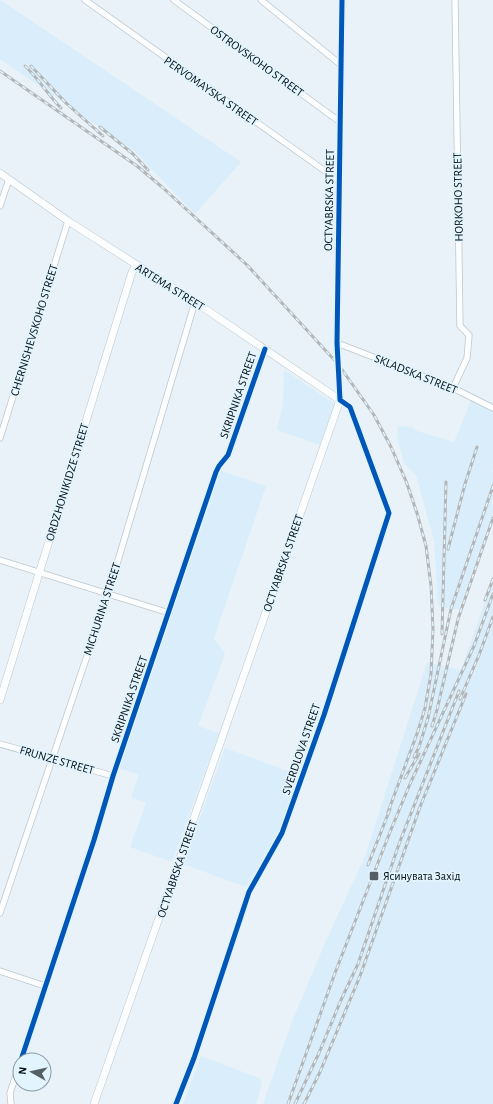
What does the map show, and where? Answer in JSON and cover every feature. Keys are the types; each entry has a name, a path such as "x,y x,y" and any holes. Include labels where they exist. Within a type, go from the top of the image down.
{"main road":[{"name":"ARTEMA STREET","path":"0,173 68,221 136,266 195,302 340,400"},
{"name":"ORDZHONIKIDZE STREET","path":"0,700 132,272 136,266"},
{"name":"OCTYABRSKA STREET","path":"94,1104 340,400"}],"street":[{"name":"PERVOMAYSKA STREET","path":"84,0 339,181"},
{"name":"OSTROVSKOHO STREET","path":"174,0 340,122"},
{"path":"262,0 340,64"},
{"name":"OCTYABRSKA STREET","path":"340,400 337,343 342,0"},
{"name":"HORKOHO STREET","path":"453,388 467,358 469,335 460,326 455,0"},
{"path":"0,206 9,179"},
{"name":"CHERNISHEVSKOHO STREET","path":"0,438 68,221"},
{"name":"MICHURINA STREET","path":"0,913 108,594 195,302"},
{"name":"SKLADSKA STREET","path":"337,343 453,388 493,408"},
{"name":"SKRIPNIKA STREET","path":"24,1052 94,840 113,776 216,472 228,455 265,349"},
{"name":"SVERDLOVA STREET","path":"176,1104 196,1052 249,892 285,826 324,715 363,589 389,512 350,407 340,400"},
{"path":"0,560 169,613"},
{"name":"FRUNZE STREET","path":"0,744 113,776"},
{"path":"0,971 45,986"},
{"path":"10,1103 10,1093 12,1087"}],"shaded area":[{"path":"0,1 241,162 195,214 135,152 0,59"},
{"path":"284,370 335,404 320,445 277,430 283,404"},
{"path":"472,399 493,408 493,515 459,609 451,609 438,605 434,541 416,475 404,463 397,437 398,426 411,427 417,431 454,442"},
{"path":"219,470 266,486 214,638 225,654 198,726 219,733 172,862 130,847 146,803 131,797 139,775 119,768"},
{"path":"493,579 493,1104 263,1104 291,1024 326,941 366,854 427,662 461,670"},
{"path":"225,748 299,775 278,833 246,887 183,864"},
{"path":"201,1056 261,1079 262,1083 256,1104 183,1104"}],"railway":[{"path":"25,66 61,108"},
{"path":"31,66 66,103 103,136"},
{"path":"0,71 137,166 247,265 338,364 374,415 391,447 406,481 426,546 431,586 433,629 431,674 425,708 388,812"},
{"path":"100,127 133,154 148,170"},
{"path":"448,549 465,484 477,447"},
{"path":"442,634 446,482"},
{"path":"414,757 419,747 428,718 451,609 493,486"},
{"path":"432,726 458,619 493,518"},
{"path":"485,600 493,579"},
{"path":"288,1104 335,973 390,832 410,784 474,646 493,594"},
{"path":"460,699 493,617"},
{"path":"295,1104 358,964 399,844 459,691"},
{"path":"304,1104 320,1072 360,976 420,807 466,694"},
{"path":"405,778 419,754"},
{"path":"368,865 390,809"}],"cycle path":[{"path":"176,1104 194,1058 249,892 282,833 324,715 389,513 350,407 340,400 337,343 342,0"},
{"path":"24,1052 94,840 113,776 216,472 228,455 265,349"}],"place":[{"name":"Ясинувата Захід","path":"374,876"}]}
